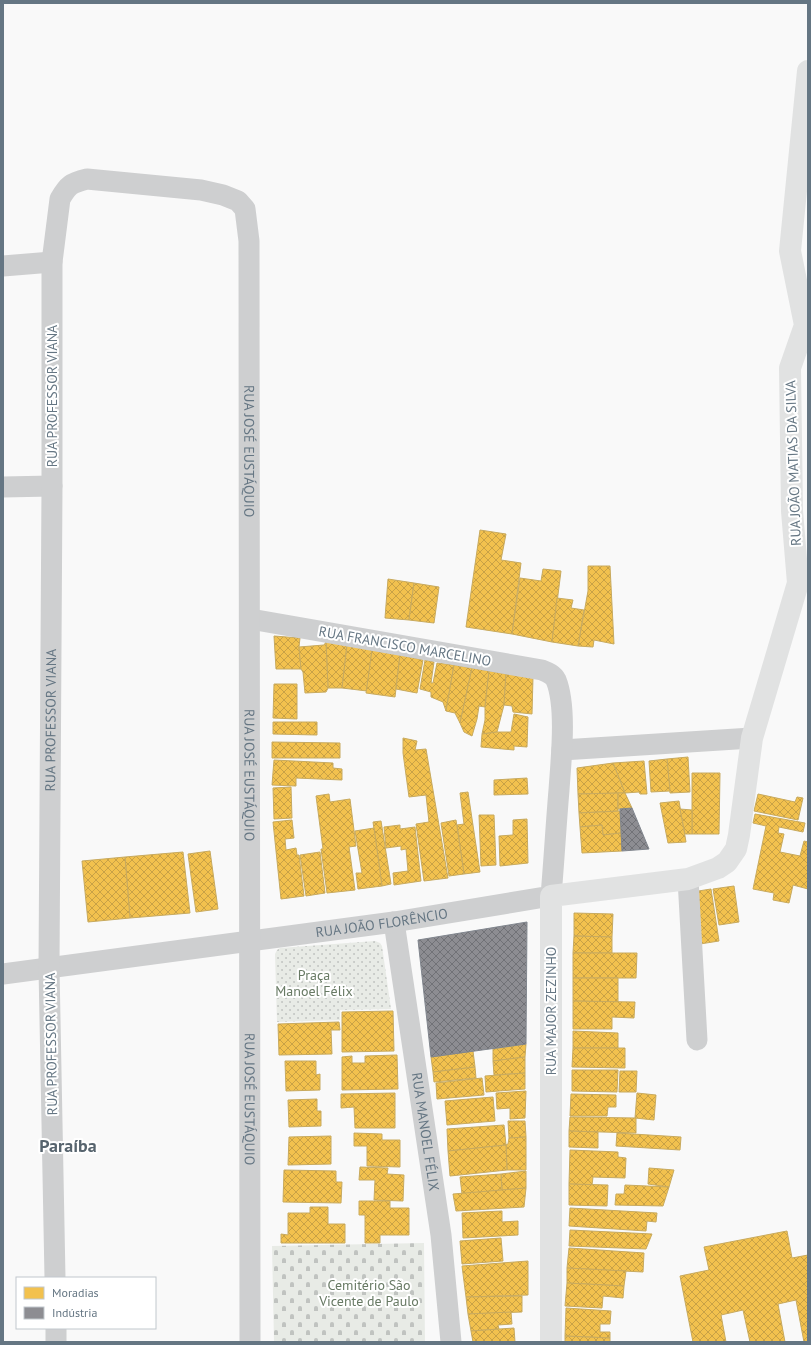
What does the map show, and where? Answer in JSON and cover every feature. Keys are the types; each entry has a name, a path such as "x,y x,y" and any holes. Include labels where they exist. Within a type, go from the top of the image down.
{"street":[{"name":"RUA JOÃO MATIAS DA SILVA","path":"739,835 752,738 798,583 792,511 790,368 805,325 790,251 808,71"},
{"name":"RUA JOSÉ EUSTÁQUIO","path":"87,179 201,190 223,195 238,201 245,209 249,241 250,1342"},
{"name":"RUA PROFESSOR VIANA","path":"55,1277 49,968 52,262 60,199 65,190 74,182 87,179"},
{"path":"3,266 52,262"},
{"path":"3,487 52,486"},
{"name":"RUA FRANCISCO MARCELINO","path":"250,619 542,670 548,672 556,680"},
{"name":"RUA MAJOR ZEZINHO","path":"551,1342 551,896 562,750 561,707 556,680"},
{"path":"562,750 752,738"},
{"name":"RUA JOÃO FLORÊNCIO","path":"3,974 394,922 551,896 688,878 718,868 727,862 736,849 739,835"},
{"path":"688,878 697,1040"},
{"name":"RUA MANOEL FÉLIX","path":"394,922 441,1235 451,1342"},
{"path":"56,1329 56,1342"}],"green space":[{"name":"Praça Manoel Félix","path":"375,941 380,943 382,946 391,1009 340,1010 340,1020 277,1022 275,954 277,950 280,948"},
{"name":"Cemitério São Vicente de Paulo","path":"424,1243 425,1342 274,1342 272,1246"}],"building: Moradias":[{"path":"480,530 506,534 501,560 521,563 512,634 466,627"},
{"path":"588,566 610,566 614,644 594,640 593,647 578,646 588,591"},
{"path":"543,569 561,571 552,642 512,634 520,578 541,581"},
{"path":"388,579 414,583 409,620 385,618"},
{"path":"414,583 439,587 434,623 409,620"},
{"path":"557,598 573,600 571,608 584,610 578,646 552,642"},
{"path":"274,636 300,638 299,647 301,669 276,669"},
{"path":"326,642 347,645 342,688 328,688"},
{"path":"326,642 328,688 326,692 305,693 299,647 324,645"},
{"path":"347,645 372,650 367,691 342,688"},
{"path":"372,650 400,655 395,697 366,693"},
{"path":"400,655 423,660 417,693 396,689"},
{"path":"425,660 434,662 431,683 433,683 437,663 454,665 446,711 443,702 431,697 431,692 420,689"},
{"path":"454,665 472,668 460,723 455,713 446,711"},
{"path":"472,668 489,671 485,707 479,706 472,736 464,732 460,723"},
{"path":"489,671 506,674 504,705 497,732 482,734 485,720"},
{"path":"506,674 533,677 532,714 513,712 512,706 504,705"},
{"path":"274,684 297,684 297,719 273,718"},
{"path":"514,714 528,717 527,747 514,746 514,750 481,747 482,734 511,732"},
{"path":"273,722 317,722 317,735 273,734"},
{"path":"403,738 417,741 415,750 426,749 448,878 424,881 416,824 429,822 426,795 409,797 403,753"},
{"path":"272,742 340,743 340,758 272,758"},
{"path":"688,757 690,792 670,793 667,759"},
{"path":"667,759 670,791 651,792 649,761"},
{"path":"274,760 333,763 333,768 342,769 342,780 296,778 296,786 272,785"},
{"path":"644,761 647,794 640,794 639,792 625,793 613,763"},
{"path":"613,763 625,793 578,794 577,768"},
{"path":"692,773 720,773 719,834 692,834"},
{"path":"527,778 528,794 494,795 494,780"},
{"path":"291,787 292,818 274,819 273,788"},
{"path":"468,792 480,872 464,874 457,825 464,824 460,793"},
{"path":"618,793 618,811 579,813 578,794"},
{"path":"618,793 625,793 632,808 618,809"},
{"path":"329,794 330,802 350,799 356,846 349,847 355,890 327,893 316,796"},
{"path":"758,794 795,802 797,797 803,798 798,820 754,811"},
{"path":"679,801 686,842 668,843 660,803"},
{"path":"680,809 692,810 692,834 685,834"},
{"path":"620,811 621,833 603,835 602,825 580,827 579,813"},
{"path":"755,814 805,823 803,832 779,827 778,833 784,834 780,852 800,856 804,841 808,842 808,889 793,885 789,903 773,900 774,893 753,889 766,826 753,823"},
{"path":"479,815 494,815 496,865 481,866"},
{"path":"527,819 528,863 500,866 499,836 513,835 513,820"},
{"path":"292,820 294,838 285,839 286,850 296,848 297,855 299,855 304,896 281,899 273,822"},
{"path":"456,820 464,874 449,876 441,823"},
{"path":"381,821 391,884 382,886 373,822"},
{"path":"400,825 400,829 415,827 421,881 394,885 393,873 408,871 406,849 401,850 401,846 386,848 384,827"},
{"path":"602,825 603,835 621,833 622,851 582,853 580,827"},
{"path":"374,828 382,886 358,889 356,873 362,873 355,831"},
{"path":"210,851 218,909 196,912 188,854"},
{"path":"183,852 190,913 130,918 125,857"},
{"path":"320,852 325,893 306,896 300,855"},
{"path":"125,857 130,918 88,922 82,861"},
{"path":"734,886 739,922 719,925 713,889"},
{"path":"711,889 719,941 700,944 692,892"},
{"path":"574,913 613,914 612,937 574,936"},
{"path":"574,936 612,937 612,953 573,953"},
{"path":"573,953 637,953 636,978 573,978"},
{"path":"573,978 618,978 618,1002 573,1001"},
{"path":"573,1001 635,1002 634,1018 612,1017 612,1029 573,1029"},
{"path":"393,1011 394,1051 342,1052 342,1012"},
{"path":"339,1022 340,1030 331,1030 332,1054 279,1055 278,1024"},
{"path":"573,1031 618,1033 618,1048 573,1048"},
{"path":"526,1044 525,1057 493,1061 493,1049"},
{"path":"573,1048 625,1048 625,1068 572,1067"},
{"path":"473,1051 475,1067 433,1072 431,1057"},
{"path":"397,1055 398,1089 342,1090 342,1057 352,1056 352,1063 365,1063 365,1056"},
{"path":"525,1057 525,1073 494,1075 493,1061"},
{"path":"285,1061 316,1061 316,1075 320,1074 320,1090 286,1091"},
{"path":"475,1067 476,1078 434,1082 433,1072"},
{"path":"572,1070 618,1070 617,1092 572,1091"},
{"path":"620,1071 637,1071 636,1092 619,1092"},
{"path":"525,1073 525,1089 486,1092 485,1076"},
{"path":"482,1078 484,1095 437,1099 436,1083"},
{"path":"526,1091 525,1118 510,1119 510,1108 497,1109 496,1093"},
{"path":"395,1093 395,1128 355,1128 354,1107 341,1108 341,1094"},
{"path":"637,1093 656,1095 654,1120 635,1118"},
{"path":"571,1094 616,1095 616,1107 608,1107 607,1116 570,1116"},
{"path":"493,1097 495,1121 447,1125 445,1101"},
{"path":"317,1099 317,1111 321,1111 321,1126 289,1127 288,1100"},
{"path":"570,1117 636,1118 636,1133 569,1131"},
{"path":"508,1121 525,1121 526,1137 509,1138"},
{"path":"504,1125 506,1145 448,1151 447,1129"},
{"path":"569,1131 598,1132 598,1148 569,1147"},
{"path":"354,1133 382,1134 382,1140 400,1140 400,1167 367,1166 367,1146 354,1146"},
{"path":"617,1133 681,1137 680,1150 616,1146"},
{"path":"331,1136 331,1164 288,1165 289,1137"},
{"path":"526,1137 526,1170 507,1170 506,1145 508,1144 509,1138"},
{"path":"506,1145 507,1170 450,1176 448,1151"},
{"path":"570,1150 618,1152 618,1157 626,1158 625,1178 593,1177 592,1185 569,1184"},
{"path":"360,1167 388,1168 387,1174 404,1175 403,1201 374,1200 375,1180 359,1180"},
{"path":"649,1168 674,1170 669,1187 648,1184"},
{"path":"284,1170 336,1171 336,1182 342,1182 341,1203 283,1202"},
{"path":"526,1171 526,1188 502,1190 501,1174"},
{"path":"501,1174 502,1190 462,1194 460,1177"},
{"path":"569,1184 608,1185 607,1206 569,1205"},
{"path":"625,1185 669,1187 663,1206 615,1205 616,1194 624,1194"},
{"path":"526,1188 524,1207 456,1211 453,1194"},
{"path":"359,1201 390,1201 390,1208 409,1208 409,1235 380,1235 380,1243 365,1243 365,1215 359,1215"},
{"path":"310,1207 328,1207 328,1224 345,1224 345,1243 281,1243 281,1234 288,1235 288,1213 310,1213"},
{"path":"570,1208 657,1213 656,1222 647,1221 646,1231 569,1226"},
{"path":"502,1211 502,1222 518,1221 518,1235 463,1238 462,1213"},
{"path":"570,1230 652,1234 646,1249 569,1246"},
{"path":"787,1231 792,1258 808,1255 808,1342 804,1342 796,1300 778,1304 785,1342 750,1342 743,1310 721,1315 726,1342 693,1342 680,1276 709,1270 704,1247"},
{"path":"501,1238 503,1261 462,1264 460,1241"},
{"path":"569,1248 644,1253 643,1272 567,1268"},
{"path":"528,1261 528,1295 466,1297 462,1266"},
{"path":"567,1268 626,1271 624,1286 567,1283"},
{"path":"567,1283 624,1286 623,1298 603,1296 602,1308 565,1306"},
{"path":"522,1296 522,1312 468,1314 466,1297"},
{"path":"566,1308 611,1311 610,1324 600,1324 600,1332 610,1332 610,1338 565,1336"},
{"path":"511,1312 512,1324 498,1325 499,1329 471,1331 468,1314"},
{"path":"514,1328 515,1342 473,1342 471,1331"},
{"path":"565,1336 610,1338 610,1342 565,1342"}],"building: Indústria":[{"path":"632,808 649,849 622,851 620,809"},
{"path":"527,922 526,1044 431,1057 418,940"}],"district":[{"name":"Paraíba","path":"68,1146"}]}
